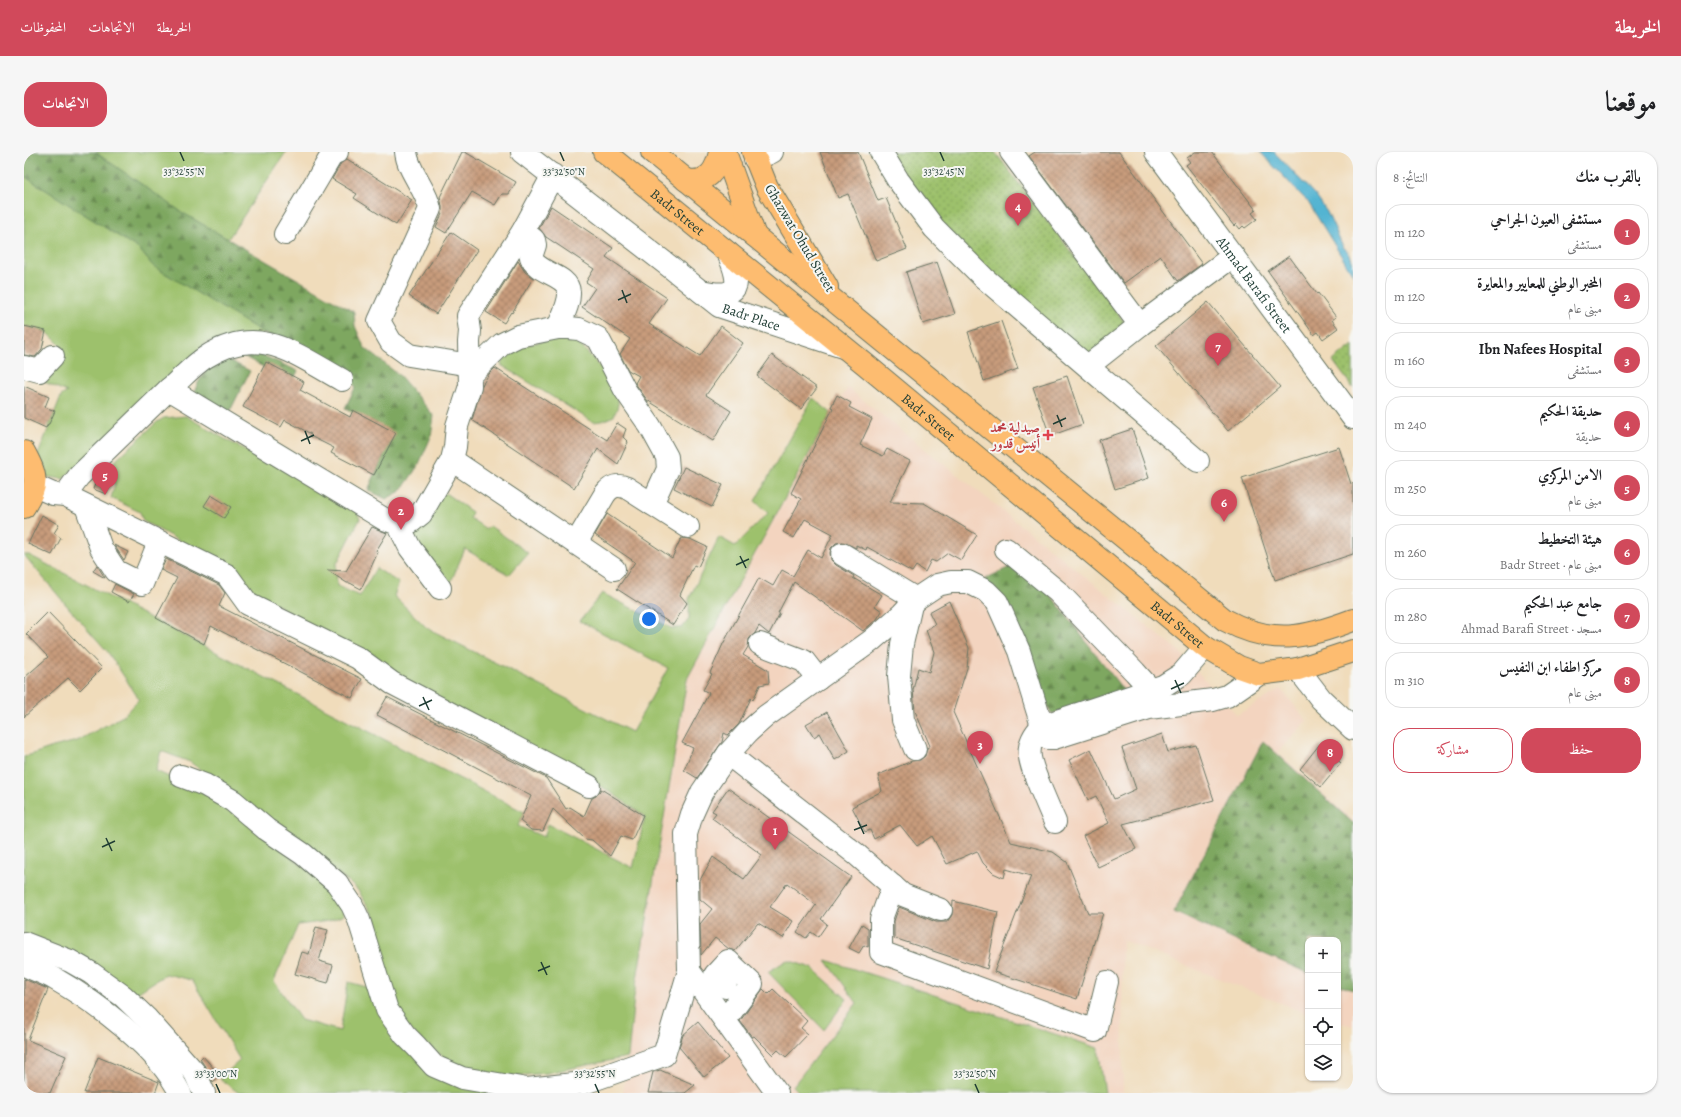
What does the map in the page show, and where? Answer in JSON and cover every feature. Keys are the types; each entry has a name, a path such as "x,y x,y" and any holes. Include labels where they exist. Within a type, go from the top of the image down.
{"main road":[{"name":"Badr Street","path":"604,152 843,347 1204,647 1239,667 1259,674"},
{"path":"652,152 1225,620 1254,633 1282,638 1326,629 1353,620"},
{"path":"686,180 695,182 705,179 712,174 717,166 720,152"},
{"path":"725,152 773,290"},
{"name":"Ghazwat Ohud Street","path":"760,154 767,187 795,235 828,288 857,319"},
{"path":"728,253 742,246 755,236 768,215 767,187"},
{"path":"24,452 34,476 35,486 24,507"},
{"path":"1204,647 1206,638 1211,630 1217,624 1225,620"},
{"path":"1259,674 1274,664 1282,647 1282,638"},
{"path":"1259,674 1298,670 1353,651"}],"street":[{"path":"285,234 333,153 337,152"},
{"path":"404,152 419,186 429,199 430,209 379,321 391,342 409,355 470,370"},
{"name":"Badr Place","path":"522,152 554,175 719,306 843,347"},
{"path":"881,152 898,180 934,228 984,278 1198,461"},
{"path":"1011,152 1140,325"},
{"name":"Ahmad Barafi Street","path":"1156,152 1353,418"},
{"path":"169,390 384,519 398,524 411,522 421,514 452,460 457,426 470,386 470,331 468,316 523,231 554,175"},
{"path":"523,231 534,240 531,257 535,264 563,281 568,288 569,297 558,328"},
{"path":"701,291 718,295 728,292 734,288 737,280 736,270 728,253"},
{"path":"1088,366 1140,325 1233,256"},
{"path":"470,370 502,344 518,336 558,328 579,329 598,338 625,390 650,426 666,453 668,469 652,504"},
{"path":"65,496 79,476 169,390 206,357 231,344 259,341 280,346 342,380"},
{"path":"24,367 39,371 53,356"},
{"path":"452,460 614,569"},
{"path":"35,486 52,494 65,496 227,575 248,604 358,658 392,683 589,786"},
{"path":"576,543 605,494 611,488 624,486 688,527"},
{"path":"86,506 101,548 116,571 142,584 160,542"},
{"path":"398,524 410,548 440,588"},
{"path":"1006,550 1058,592 1158,698 1213,700 1227,696 1259,674"},
{"path":"842,554 913,602"},
{"path":"181,776 205,785 233,801 266,829 303,854 337,883 345,894 359,920 387,1010 395,1023 434,1066 462,1078 527,1089 584,1083 664,1055 689,971 686,834 692,814 702,792 728,754 748,732 766,716 871,641 913,602 937,585 951,582 968,582 986,591 997,602 1019,651 1042,726 1048,738 1054,738 1148,708 1158,698 1163,686 1177,678 1204,647"},
{"path":"913,602 902,644 899,676 903,720 915,749"},
{"path":"760,644 804,661 818,679"},
{"path":"1298,670 1321,699 1353,729"},
{"path":"1042,726 1032,739 1030,759 1055,822"},
{"path":"728,754 856,854 903,895 942,910"},
{"path":"893,886 881,919 881,952 1095,1030 1107,982"},
{"path":"24,942 70,961 91,973 123,996 147,1019 195,1073 204,1093"},
{"path":"725,1020 752,984 728,961 715,975 726,987"},
{"path":"24,965 54,978 102,1009 143,1045 174,1080 180,1093"},
{"path":"689,971 777,1093"}],"shaded area":[{"path":"848,388 1180,652 1237,715 1281,689 1307,721 1278,752 1353,821 1353,1026 1341,1023 1341,937 1305,937 1305,1013 1122,940 1123,1093 623,1093 660,812 687,679 822,426"}],"green space":[{"path":"24,152 95,152 183,213 354,312 355,326 364,347 400,376 434,416 431,437 418,466 401,491 386,499 368,490 393,435 345,408 356,386 153,266 139,249 24,176"},
{"path":"95,152 286,152 228,239 183,213"},
{"path":"888,152 995,152 1123,320 1124,332 1104,348 1082,355 948,235"},
{"path":"24,176 139,249 153,266 264,333 207,342 63,479 41,476 36,460 61,396 67,392 40,380 55,368 62,347 46,331 24,326"},
{"path":"568,335 591,356 612,384 618,403 614,416 602,421 593,422 501,365 510,349"},
{"path":"1353,345 1353,388 1333,361"},
{"path":"237,353 262,355 298,371 292,382"},
{"path":"225,358 250,371 229,413 194,393 202,377 210,367"},
{"path":"813,398 831,413 687,679 634,997 628,1057 547,1073 504,1077 454,1065 419,1038 395,1014 379,968 376,919 357,889 319,858 190,762 161,751 156,771 211,796 334,890 344,915 329,921 298,925 274,981 301,1020 340,1031 348,982 374,989 400,1039 497,1093 239,1093 220,1079 240,1060 192,980 166,974 134,995 24,933 24,757 77,741 123,716 139,699 107,651 24,555 29,555 524,812 518,826 544,837 548,824 633,868 645,816 604,788 405,685 242,583 240,574 143,521 140,512 111,498 115,484 102,473 157,422 164,418 186,416 230,442 349,503 357,512 360,519 336,565 337,586 360,596 376,568 399,583 394,596 427,628 632,732 668,668 580,621 602,593 671,628 682,628 689,619 689,599 719,537 735,546 768,513 755,501"},
{"path":"445,493 472,512 470,518 486,529 490,526 528,553 509,575 465,549 446,593 401,524"},
{"path":"1024,560 1124,691 1051,714 1041,688 985,579"},
{"path":"1263,741 1353,823 1353,990 1341,986 1341,937 1305,937 1305,972 1174,912"},
{"path":"787,960 812,968 847,999 824,1030 768,972"},
{"path":"826,960 1098,1048 1105,1093 800,1093 793,1086 857,1003"}],"water":[{"path":"1260,152 1274,152 1315,195 1327,212 1343,247 1351,256 1353,275 1308,202"}],"building":[{"path":"462,152 465,152 516,182 509,194 502,194 495,205 472,192 446,233 436,227 442,214 440,197"},
{"path":"820,152 858,152 878,201 886,198 907,249 876,261 848,194 838,198"},
{"path":"1035,152 1119,152 1202,264 1178,281 1161,256 1124,283 1029,156"},
{"path":"1195,152 1212,152 1256,210 1252,213 1257,219 1245,228 1243,226 1240,229 1236,224 1234,226 1186,165 1190,162 1187,158"},
{"path":"347,159 412,200 396,225 354,198 357,194 332,179 341,163"},
{"path":"551,206 613,248 606,257 667,298 649,324 700,356 721,326 743,343 706,395 731,411 713,441 647,400 635,383 639,376 628,370 620,354 630,339 582,307 595,288 586,282 594,269 546,237 539,228"},
{"path":"451,232 477,250 436,314 409,296"},
{"path":"1289,256 1336,317 1332,320 1338,328 1323,339 1318,332 1314,335 1268,271"},
{"path":"518,261 525,272 533,278 512,313 511,312 504,323 486,312"},
{"path":"937,262 955,314 923,324 906,272"},
{"path":"1208,302 1280,387 1228,431 1156,346"},
{"path":"1001,321 1018,369 984,381 968,332"},
{"path":"24,326 46,331 42,349 35,357 24,355"},
{"path":"772,355 817,388 801,409 757,376"},
{"path":"266,362 304,382 300,390 350,417 353,410 396,433 374,475 331,453 334,448 310,436 311,434 285,420 281,427 243,407"},
{"path":"495,368 607,440 617,423 626,429 623,437 628,442 618,464 598,449 574,488 472,420 482,385"},
{"path":"1067,376 1083,424 1050,436 1033,387"},
{"path":"24,386 49,397 45,407 55,411 46,428 24,418"},
{"path":"837,395 851,403 849,407 872,419 860,445 883,456 887,449 910,461 890,502 924,503 977,535 961,560 948,553 936,562 931,560 925,572 916,566 912,572 867,547 866,550 856,545 856,548 843,542 836,543 831,548 831,560 836,565 854,576 853,578 882,595 875,606 882,611 877,619 863,631 794,582 769,634 759,626 749,639 748,647 743,655 768,670 769,683 760,685 753,700 751,698 739,724 728,735 724,733 722,742 697,778 684,770 693,748 682,743 709,693 703,690 712,674 710,673 723,644 759,578 773,586 782,570 793,576 808,550 821,558 833,534 805,519 794,538 783,532 801,499 791,493 833,408 831,407"},
{"path":"1132,429 1149,478 1115,489 1099,440"},
{"path":"1339,447 1351,484 1353,483 1353,554 1275,580 1242,478"},
{"path":"684,467 723,485 712,507 674,488"},
{"path":"98,477 111,483 106,494 93,489"},
{"path":"211,495 231,507 224,518 204,506"},
{"path":"607,514 672,558 681,538 690,539 707,547 698,567 694,565 680,595 687,603 673,625 617,589 635,562 595,535"},
{"path":"42,515 59,525 54,533 61,538 52,555 28,544"},
{"path":"372,527 387,533 376,551 378,552 361,589 347,583 327,570 346,571"},
{"path":"114,545 128,552 124,560"},
{"path":"166,559 219,585 225,593 219,606 362,679 352,698 211,626 204,644 156,618 177,578 161,570"},
{"path":"97,565 105,578 93,571"},
{"path":"115,584 134,594 129,602 111,592"},
{"path":"949,601 969,648 967,668 953,712 1011,842 1053,852 1067,862 1088,913 1103,913 1077,999 994,972 1031,876 1006,869 1004,878 993,873 983,863 977,851 947,864 932,836 917,846 900,825 874,839 870,830 865,832 852,807 882,791 878,775 912,761 920,760 925,756 927,748 930,746 915,711 913,690 918,668 929,672 934,652 926,630 935,624 929,612"},
{"path":"48,612 102,668 80,690 68,678 24,717 24,678 48,657 26,634"},
{"path":"387,697 546,778 566,809 570,807 584,816 592,798 596,796 601,789 643,815 632,840 621,836 610,856 592,840 585,839 553,809 543,831 531,830 520,821 531,796 377,715"},
{"path":"827,712 849,751 835,760 820,733 814,737 806,724"},
{"path":"1162,734 1168,752 1196,745 1214,800 1123,824 1136,849 1098,867 1083,836 1109,823 1096,796 1088,800 1069,760 1091,749 1114,799 1136,789 1122,748"},
{"path":"1319,745 1341,763 1321,787 1300,769"},
{"path":"728,788 851,877 821,919 827,924 818,937 811,932 806,938 797,932 816,905 787,883 770,907 793,921 783,938 758,923 735,951 729,949 715,938 701,955 700,924 712,909 700,899 700,880 713,857 744,879 762,855 712,818 716,813 712,811"},
{"path":"953,901 998,912 987,969 894,938 894,921 899,907 936,922 947,922 952,915"},
{"path":"862,924 868,928 868,947 864,945 859,953 849,948"},
{"path":"316,927 328,930 319,961 333,965 328,983 295,974 302,952 309,954"},
{"path":"24,979 48,989 28,1040 66,1056 50,1093 24,1093"},
{"path":"763,989 768,994 773,989 807,1021 801,1028 808,1034 786,1057 778,1050 773,1055 754,1036 752,1037 740,1021"},
{"path":"698,1022 728,1058 704,1077 679,1047 683,1035"},
{"path":"203,1056 220,1076 213,1082 200,1059"},
{"path":"98,1057 159,1082 155,1093 84,1093"},
{"path":"660,1070 695,1085 685,1093 648,1093 653,1072"}],"place":[{"name":"حديقة الحكيم","path":"1018,226"},
{"name":"جامع عبد الحكيم","path":"1218,366"},
{"name":"صيدلية محمد أنيس قدور","path":"1048,435"},
{"name":"الامن المركزي","path":"105,495"},
{"name":"هيئة التخطيط","path":"1224,522"},
{"name":"المخبر الوطني للمعايير والمعايرة","path":"401,530"},
{"name":"Ibn Nafees Hospital","path":"980,764"},
{"name":"مركز اطفاء ابن النفيس","path":"1330,772"},
{"name":"مستشفى العيون الجراحي","path":"775,850"}]}
